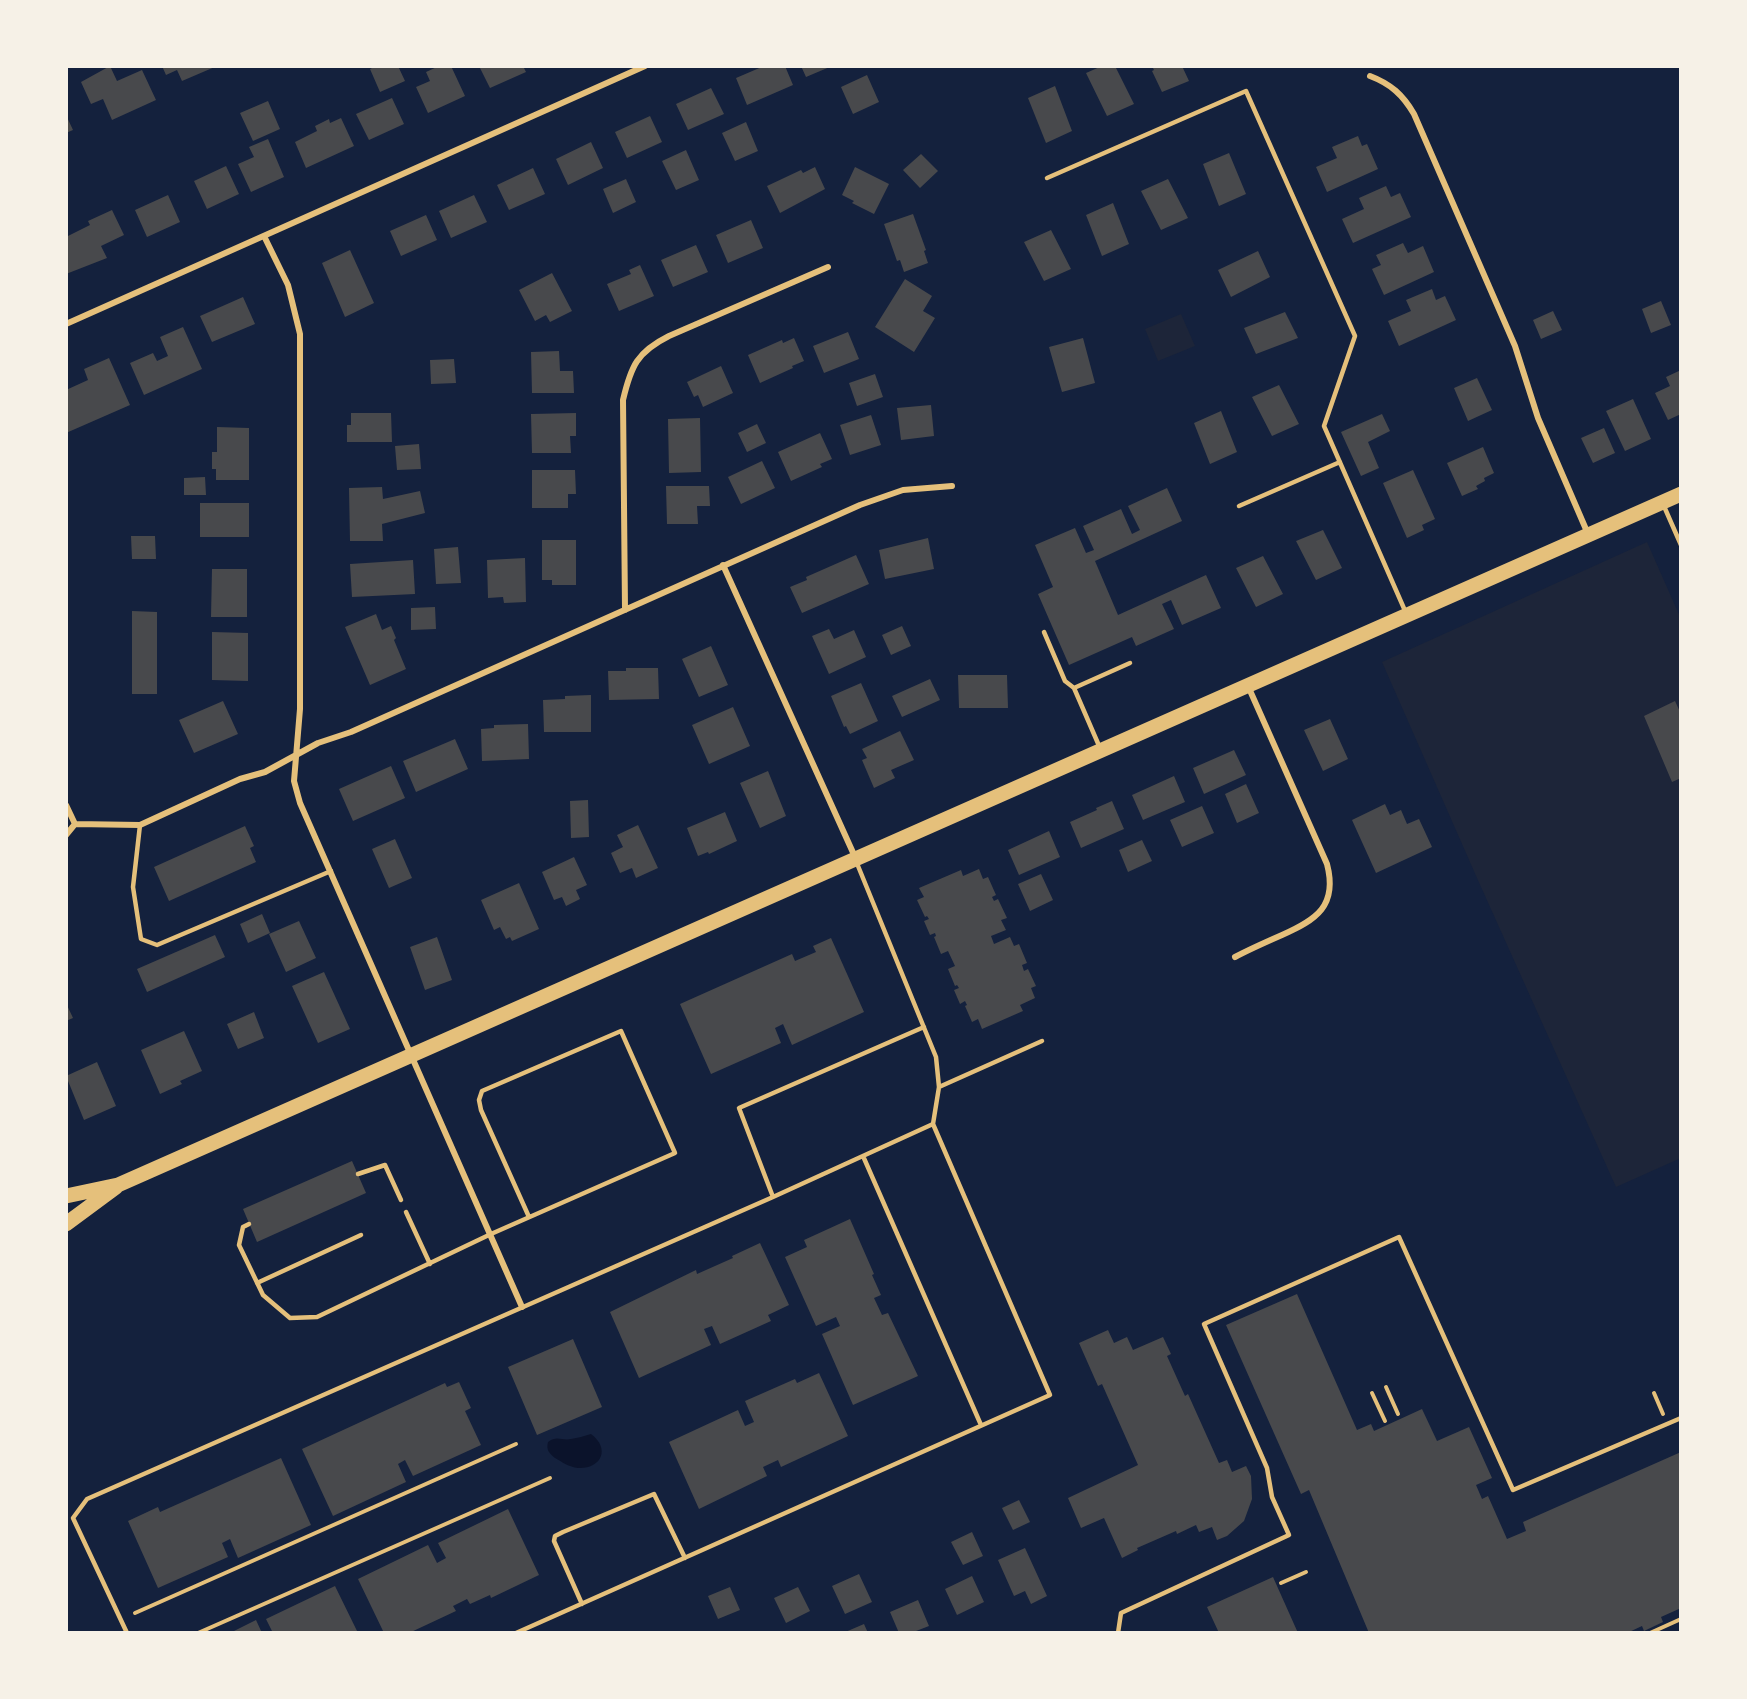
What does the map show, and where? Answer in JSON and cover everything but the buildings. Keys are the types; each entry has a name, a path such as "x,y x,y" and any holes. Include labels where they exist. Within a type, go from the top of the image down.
{"main road":[{"path":"66,1196 118,1185 1681,494"},
{"path":"66,1224 118,1185"}],"street":[{"path":"66,324 645,66"},
{"path":"1370,76 1395,89 1406,100 1414,114 1515,346 1538,418 1588,535"},
{"path":"264,236 288,285 300,334 300,709 294,781 300,803 522,1307"},
{"path":"625,610 623,400 629,374 635,362 643,352 661,340 828,267"},
{"path":"75,824 140,825 240,779 265,772 318,743 351,732 723,565 886,495 920,488 952,486"},
{"path":"723,565 856,859"},
{"path":"1234,957 1310,922 1324,908 1331,887 1327,864 1248,686"},
{"path":"66,805 75,824"},
{"path":"66,835 75,824"}],"lane":[{"path":"1047,178 1246,91 1355,336 1324,426 1407,615"},
{"path":"1239,506 1340,462"},
{"path":"1662,502 1681,545"},
{"path":"1044,632 1065,681 1074,688 1101,751"},
{"path":"1074,688 1130,663"},
{"path":"140,825 133,887 136,919 141,939 157,945 331,871"},
{"path":"516,1633 1050,1395 933,1124 939,1087 936,1057 856,859"},
{"path":"773,1197 739,1108 924,1027"},
{"path":"249,1224 243,1227 239,1245 263,1295 290,1318 318,1317 491,1234 675,1153 621,1031 482,1091 479,1100 481,1110 529,1217"},
{"path":"939,1087 1042,1041"},
{"path":"127,1633 73,1518 87,1499 773,1197 933,1124"},
{"path":"863,1156 981,1425"},
{"path":"358,1174 385,1166 401,1200"},
{"path":"406,1212 430,1264"},
{"path":"257,1283 361,1235"},
{"path":"1118,1633 1121,1613 1289,1535 1272,1497 1267,1468 1204,1324 1399,1237 1513,1490 1681,1418"},
{"path":"582,1604 554,1541 555,1536 563,1532 654,1494 685,1558"}],"path":[{"path":"1386,1387 1398,1414"},
{"path":"1654,1392 1668,1423"},
{"path":"1372,1393 1385,1421"},
{"path":"135,1612 516,1444"},
{"path":"198,1633 550,1478"},
{"path":"1281,1583 1306,1572"},
{"path":"1650,1633 1681,1619"}],"shaded area":[{"path":"1181,314 1195,346 1158,361 1145,329"},
{"path":"1647,542 1681,619 1681,1158 1616,1187 1382,662"},
{"path":"591,1434 601,1446 602,1452 601,1457 593,1465 572,1467 555,1458 548,1449 548,1442 554,1439 571,1439"}]}
